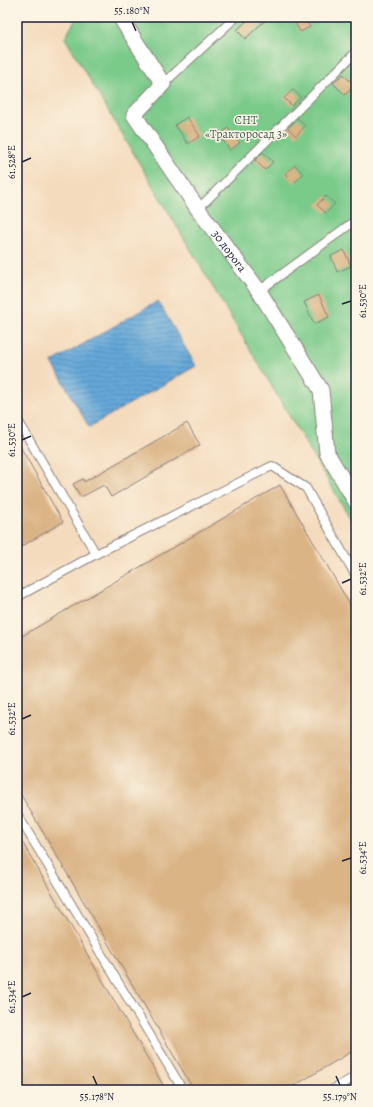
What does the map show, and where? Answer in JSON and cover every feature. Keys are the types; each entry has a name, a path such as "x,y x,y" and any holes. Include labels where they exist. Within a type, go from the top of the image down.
{"street":[{"path":"120,17 163,84"},
{"name":"30 дорога","path":"163,84 134,115 198,209 259,291 321,390 327,453 356,502"}],"lane":[{"path":"163,84 236,17"},
{"path":"198,209 356,52"},
{"path":"259,291 356,220"},
{"path":"17,419 96,554"},
{"path":"17,598 96,554 272,466 306,488 356,576"},
{"path":"17,814 183,1090"},
{"path":"332,1090 356,1076"}],"green space":[{"name":"СНТ «Тракторосад 3»","path":"77,17 356,17 356,528 65,38"}],"water":[{"path":"158,301 196,366 89,427 52,362"}],"building":[{"path":"251,17 269,17 245,39 237,30"},
{"path":"292,17 304,17 310,27 300,32"},
{"path":"343,74 354,85 345,95 333,83"},
{"path":"293,90 301,97 292,106 284,98"},
{"path":"187,117 200,136 188,144 175,125"},
{"path":"298,118 305,126 296,136 288,128"},
{"path":"228,128 240,143 230,150 219,135"},
{"path":"263,152 273,162 265,170 255,160"},
{"path":"295,165 303,174 294,183 285,174"},
{"path":"326,196 335,204 326,213 317,205"},
{"path":"344,250 351,266 337,272 331,256"},
{"path":"319,295 329,317 314,324 304,302"},
{"path":"187,423 200,445 111,497 104,485 81,497 73,484 83,479 84,482"},
{"path":"17,441 63,522 17,549"},
{"path":"280,485 356,615 356,1049 287,1090 194,1090 17,788 17,639"},
{"path":"17,833 166,1090 17,1090"}]}
